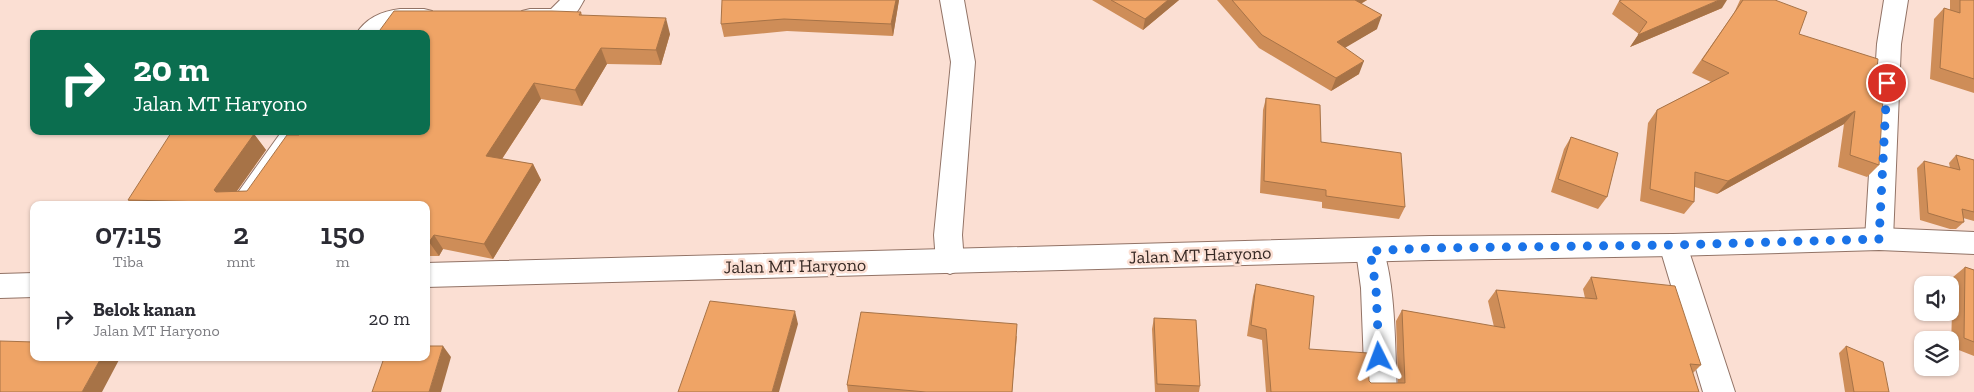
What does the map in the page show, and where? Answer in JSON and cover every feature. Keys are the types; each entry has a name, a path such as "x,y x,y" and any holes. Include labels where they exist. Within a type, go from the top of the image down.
{"main road":[{"path":"509,17 557,17 567,10 572,0"},
{"path":"950,262 948,235 963,62 952,0"},
{"path":"1879,239 1889,44 1896,0"},
{"path":"372,30 382,20 396,16 443,17"},
{"path":"246,201 294,135"},
{"name":"Jalan MT Haryono","path":"430,275 1430,248 1673,245 1879,239 1974,243"},
{"path":"1673,245 1719,392"},
{"path":"1370,251 1376,288 1381,392"},
{"path":"0,286 30,285"}],"building":[{"path":"722,0 896,0 891,24 784,19 721,24"},
{"path":"1111,0 1168,0 1145,19"},
{"path":"1232,0 1355,0 1382,15 1337,42 1364,61 1336,78 1262,35"},
{"path":"1719,0 1638,35 1647,22 1619,1"},
{"path":"1743,0 1775,0 1807,12 1799,34 1878,59 1874,95 1883,98 1879,165 1850,155 1855,111 1728,181 1695,172 1694,202 1650,189 1657,110 1729,73 1702,60"},
{"path":"1960,0 1974,0 1974,79 1940,68 1944,8 1960,13"},
{"path":"394,11 552,11 581,12 579,15 666,18 656,50 601,48 575,90 534,83 486,156 533,164 484,244 434,235 430,241 430,201 128,200 170,135 253,135 214,190 216,192 247,191 287,135 430,135 430,30 380,30"},
{"path":"1266,98 1320,105 1321,142 1401,153 1405,207 1326,196 1326,190 1264,181"},
{"path":"1571,137 1618,153 1607,197 1558,179"},
{"path":"1956,155 1974,160 1974,212 1962,209 1964,222 1928,213 1924,161 1960,170"},
{"path":"1965,267 1974,270 1974,342 1964,338"},
{"path":"1591,277 1675,286 1701,365 1690,364 1699,392 1271,392 1266,329 1251,325 1256,284 1314,296 1309,349 1368,353 1369,381 1371,383 1405,383 1402,310 1505,328 1496,290 1597,299"},
{"path":"710,301 795,311 772,392 678,392"},
{"path":"861,312 1017,324 1012,392 926,392 847,385"},
{"path":"1154,318 1196,320 1200,386 1157,384"},
{"path":"0,341 30,342 30,361 99,361 82,392 0,392"},
{"path":"430,346 443,346 429,392 372,392 383,361 430,361"},
{"path":"1846,346 1883,362 1889,392 1854,392"}],"route":[{"path":"1379,357 1376,288 1370,251 1430,248 1673,245 1879,239 1887,83"}]}
